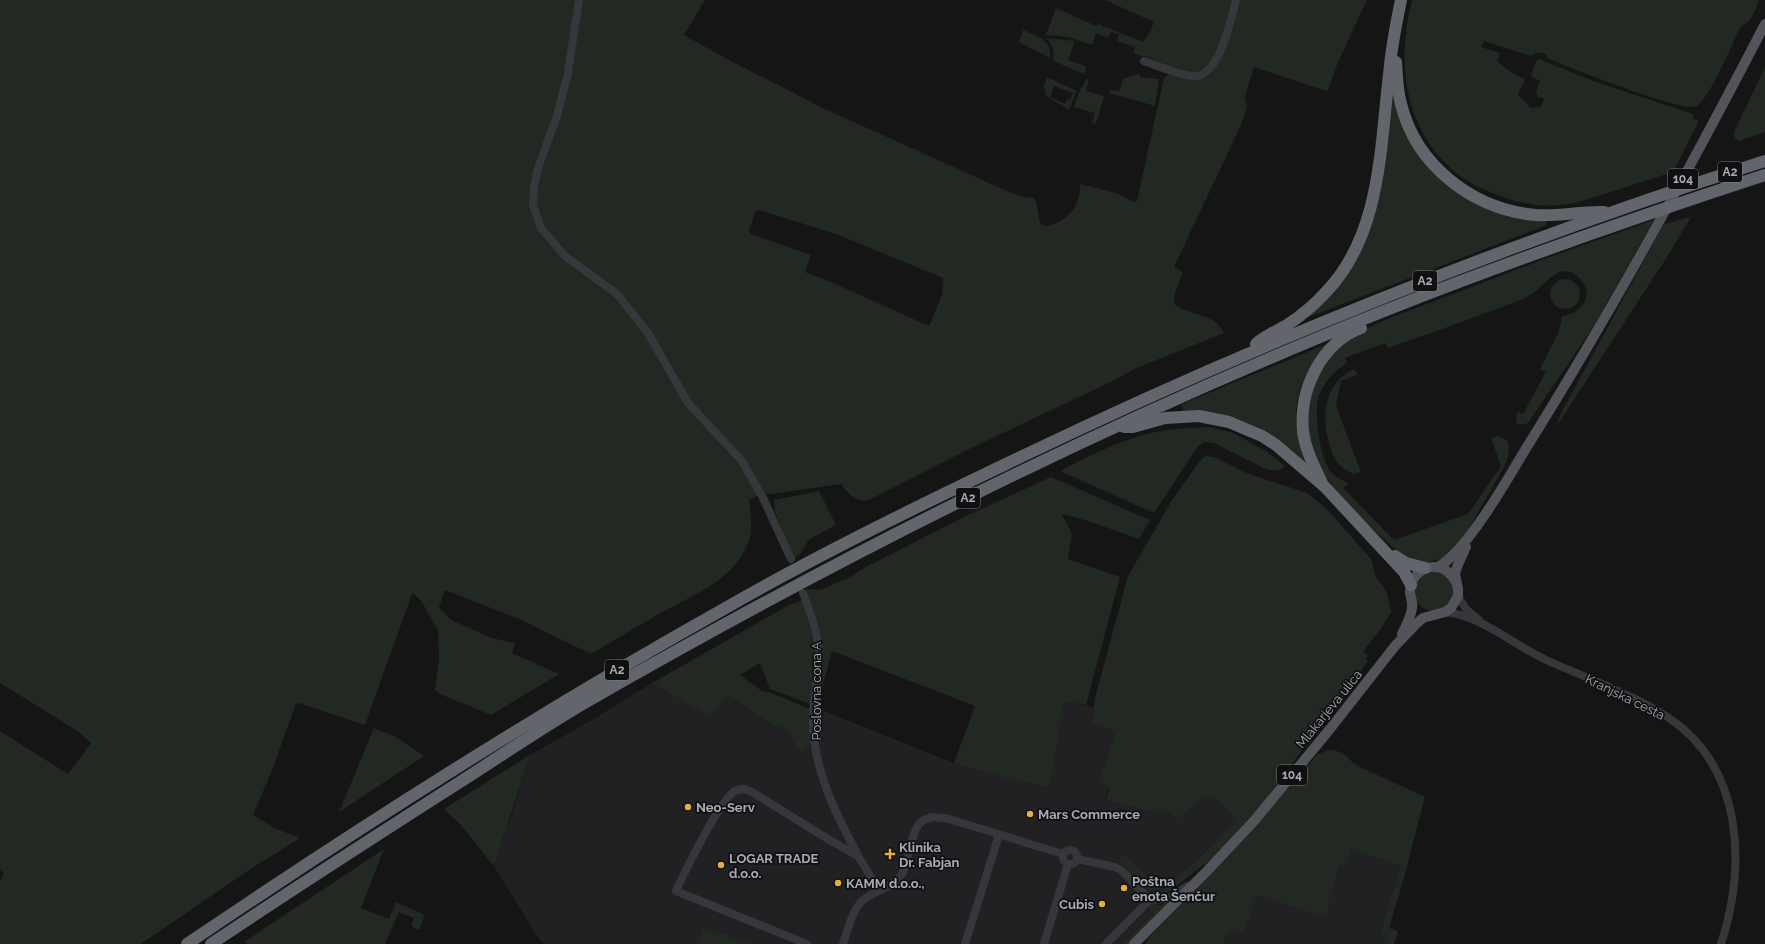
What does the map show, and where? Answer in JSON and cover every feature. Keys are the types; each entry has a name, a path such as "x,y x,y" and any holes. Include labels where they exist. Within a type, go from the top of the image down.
{"highway":[{"path":"1243,355 1259,341 1289,324 1308,310 1327,291 1345,267 1359,241 1369,214 1376,186 1389,74 1401,0"},
{"path":"1395,38 1398,89 1400,103 1406,121 1422,150 1448,180 1470,195 1494,206 1513,211 1534,215 1559,215 1588,211 1609,212"},
{"name":"A2","path":"187,944 429,784 574,694 724,608 882,524 1069,433 1243,355 1384,297 1609,212 1765,161"},
{"name":"A2","path":"211,944 581,705 728,622 824,571 1017,473 1113,428 1273,357 1390,310 1509,263 1649,213 1765,175"},
{"path":"1325,487 1313,463 1306,445 1303,431 1304,404 1312,375 1320,363 1337,344 1353,331 1375,323 1390,310"},
{"path":"1113,428 1133,427 1165,418 1188,416 1230,422 1262,436 1276,445 1325,487 1404,572 1411,585"},
{"path":"1382,547 1406,563 1426,568"}],"main road":[{"name":"104","path":"1458,596 1455,574 1456,567 1477,526 1602,324 1692,163 1765,24"},
{"name":"104","path":"1438,567 1447,562 1477,526"},
{"path":"1411,585 1419,572 1426,568 1438,567 1446,570 1452,575 1456,582"},
{"name":"104","path":"1395,646 1409,620 1412,609 1411,585"},
{"path":"1445,612 1455,602 1458,596"},
{"path":"1412,601 1420,610 1432,615"},
{"name":"104","path":"1395,646 1423,618 1445,612"},
{"name":"Mlakarjeva ulica","path":"1134,944 1207,872 1271,801 1395,646"}],"street":[{"path":"578,0 568,73 557,116 538,168 534,186 533,205 541,228 565,256 617,294 648,333 688,403 742,461 763,498 791,559"},
{"path":"1144,61 1182,74 1197,76 1209,70 1216,59 1224,40 1236,0"},
{"name":"Poslovna cona A","path":"803,593 819,649 814,706 814,739 817,755 829,795 846,833 879,890"},
{"path":"1458,596 1466,609 1488,628"},
{"path":"1445,612 1462,615 1488,628"},
{"name":"Kranjska cesta","path":"1488,628 1532,653 1661,713 1680,726 1709,759 1728,799 1732,816 1735,842 1732,894 1721,944"},
{"path":"807,944 676,892 684,874 722,806 735,791 744,788 858,856"},
{"path":"843,944 858,905 879,890 897,880 902,874 916,830 920,823 932,817 949,819 1063,854"},
{"path":"965,944 999,835"},
{"path":"1063,854 1067,850 1072,850 1077,853 1077,859 1074,863 1068,864"},
{"path":"1063,854 1064,860 1068,864"},
{"path":"1077,859 1115,867 1121,870 1150,900"},
{"path":"1044,944 1068,864"},
{"path":"1106,944 1150,900 1162,900 1172,897 1207,872"}],"shaded area":[{"path":"0,0 705,0 684,35 725,58 825,109 1007,191 1025,198 1033,197 1036,201 1040,223 1048,226 1053,225 1063,219 1071,212 1078,200 1080,184 1116,193 1134,202 1137,201 1164,78 1169,74 1181,73 1181,69 1168,67 1150,58 1134,53 1135,47 1117,41 1119,35 1111,32 1108,38 1096,33 1092,45 1069,37 1046,35 1056,8 1096,26 1098,24 1143,42 1150,32 1154,22 1105,0 1367,0 1338,62 1328,90 1326,91 1254,67 1245,96 1247,107 1241,125 1174,267 1183,272 1175,293 1174,304 1187,311 1209,318 1220,327 1224,333 1134,369 1115,380 967,450 871,499 862,500 854,498 841,484 757,496 749,500 751,531 749,542 739,560 729,571 707,588 657,615 591,654 519,619 445,590 439,607 451,620 492,638 515,643 512,653 559,674 491,715 440,694 435,690 439,659 438,631 422,602 413,593 365,725 299,703 296,704 272,770 253,815 274,828 300,838 249,870 141,944 0,944 0,881 4,873 0,870 0,731 68,774 91,743 79,732 0,683","holes":["759,210 836,234 943,278 942,295 929,326 831,282 805,272 811,255 751,234 749,230 756,211"]},
{"path":"1412,0 1759,0 1751,17 1741,27 1708,93 1697,106 1688,107 1671,103 1624,88 1558,63 1547,58 1546,55 1542,53 1537,53 1531,56 1484,41 1481,47 1500,53 1497,61 1512,73 1524,79 1525,82 1518,95 1531,108 1540,107 1544,101 1543,98 1538,97 1536,91 1540,81 1531,76 1536,61 1539,59 1596,82 1693,114 1694,119 1699,121 1673,172 1579,202 1557,205 1535,205 1503,197 1474,185 1443,161 1428,142 1417,120 1409,98 1405,74 1407,25"},
{"path":"1023,30 1038,37 1046,43 1049,47 1050,58 1019,42"},
{"path":"1046,38 1075,41 1068,60 1085,66 1086,70 1084,74 1053,61 1053,49"},
{"path":"1765,67 1765,132 1739,141 1735,139 1733,134"},
{"path":"1139,73 1140,77 1159,79 1155,106 1109,93 1111,90 1119,91 1123,79"},
{"path":"1047,77 1077,91 1069,110 1046,96 1044,86","holes":["1054,86 1073,93 1070,100 1067,99 1065,104 1050,97"]},
{"path":"1087,79 1089,79 1086,91 1104,96 1095,124 1092,123 1095,113 1074,107 1079,92"},
{"path":"1392,91 1423,160 1434,174 1461,195 1544,219 1547,225 1306,318 1357,252"},
{"path":"1691,217 1667,257 1556,427 1561,413 1664,224"},
{"path":"1654,220 1593,327 1528,423 1520,425 1517,423 1517,412 1523,414 1546,372 1540,369 1559,331 1562,316 1575,312 1584,303 1586,297 1587,291 1585,285 1572,273 1566,271 1559,272 1536,291 1516,302 1388,348 1385,343 1345,358 1347,363 1333,374 1326,382 1318,398 1317,406 1319,437 1324,459 1332,473 1349,483 1343,488 1394,540 1468,514 1501,466 1491,438 1497,436 1507,441 1509,446 1508,457 1504,467 1465,535 1444,558 1420,564 1398,552 1355,513 1326,478 1308,441 1309,394 1324,362 1352,335 1385,320 1547,258"},
{"path":"1565,279 1576,283 1580,294 1576,305 1565,309 1554,305 1550,294 1554,283"},
{"path":"1327,344 1308,372 1303,382 1297,402 1296,413 1298,430 1310,466 1293,455 1197,411 1183,411 1182,404"},
{"path":"1354,369 1358,374 1341,381 1336,406 1361,472 1354,474 1342,467 1332,453 1327,435 1325,416 1328,397 1332,389 1338,381"},
{"path":"1208,427 1231,432 1266,451 1285,466 1280,470 1268,470 1214,443 1204,442 1198,446 1154,513 1060,471 1103,450 1136,437 1162,431"},
{"path":"1207,456 1217,458 1246,473 1307,493 1327,509 1371,559 1376,577 1387,592 1391,612 1382,627 1363,652 1368,655 1366,659 1368,661 1260,807 1215,856 1169,892 1160,896 1154,890 1150,892 1119,861 1120,857 1125,854 1162,891 1237,820 1213,795 1209,799 1205,795 1177,819 1172,814 1139,809 1106,800 1108,786 1100,781 1115,732 1092,723 1095,698 1128,576 1172,500 1202,458"},
{"path":"1051,477 1150,520 1139,539 1088,521 1062,514 1072,534 1068,559 1120,577 1086,705 1063,702 1050,787 1010,779 954,763 975,706 832,651 821,691 818,691 822,646 806,592 807,589 820,590 850,577 866,567 968,515"},
{"path":"819,491 836,525 808,540 801,553 794,558 775,512 774,500"},
{"path":"1434,571 1448,577 1454,591 1448,605 1434,611 1420,605 1414,591 1420,577"},
{"path":"802,600 815,643 810,704 770,689 760,663 740,675 762,691 769,692 810,709 810,745 802,753 790,736 790,733 778,726 777,728 728,695 711,717 652,683 789,605"},
{"path":"652,683 711,716 728,695 777,728 778,726 810,745 809,716 817,708 951,762 964,765 1063,702 1094,707 1092,723 1115,732 1104,767 1108,787 1106,800 1139,809 1172,814 1205,795 1213,795 1238,821 1162,891 1125,854 1119,861 1150,892 1154,890 1160,896 1148,909 1153,914 1122,944 753,944 704,927 697,944 544,944 536,934 493,865 496,861 514,807 529,757 528,756 592,720"},
{"path":"374,728 396,737 424,756 339,812"},
{"path":"1328,750 1343,753 1358,766 1425,796 1407,867 1389,928 1398,931 1394,944 1385,944 1388,937 1380,933 1401,866 1352,850 1346,867 1340,866 1328,903 1330,904 1326,917 1257,895 1243,934 1229,930 1224,944 1146,944 1147,940 1152,934 1227,857 1317,755"},
{"path":"528,756 529,757 496,861 493,865 460,824 444,809"},
{"path":"384,849 361,908 389,919 396,902 425,915 419,930 411,926 414,918 399,912 385,944 248,944 244,942"},
{"path":"1352,850 1401,866 1380,933 1388,937 1385,944 1224,944 1229,930 1243,934 1256,895 1330,904 1327,903 1340,866 1346,867"},
{"path":"1174,900 1129,944 1122,944 1153,914 1148,909 1152,904 1161,905"},
{"path":"704,927 753,944 697,944"}],"place":[{"name":"Neo-Serv","path":"688,807"},
{"name":"Mars Commerce","path":"1030,814"},
{"name":"Klinika Dr. Fabjan","path":"890,854"},
{"name":"LOGAR TRADE d.o.o.","path":"721,865"},
{"name":"KAMM d.o.o.,","path":"838,883"},
{"name":"Poštna enota Šenčur","path":"1124,888"},
{"name":"Cubis","path":"1102,904"}]}
